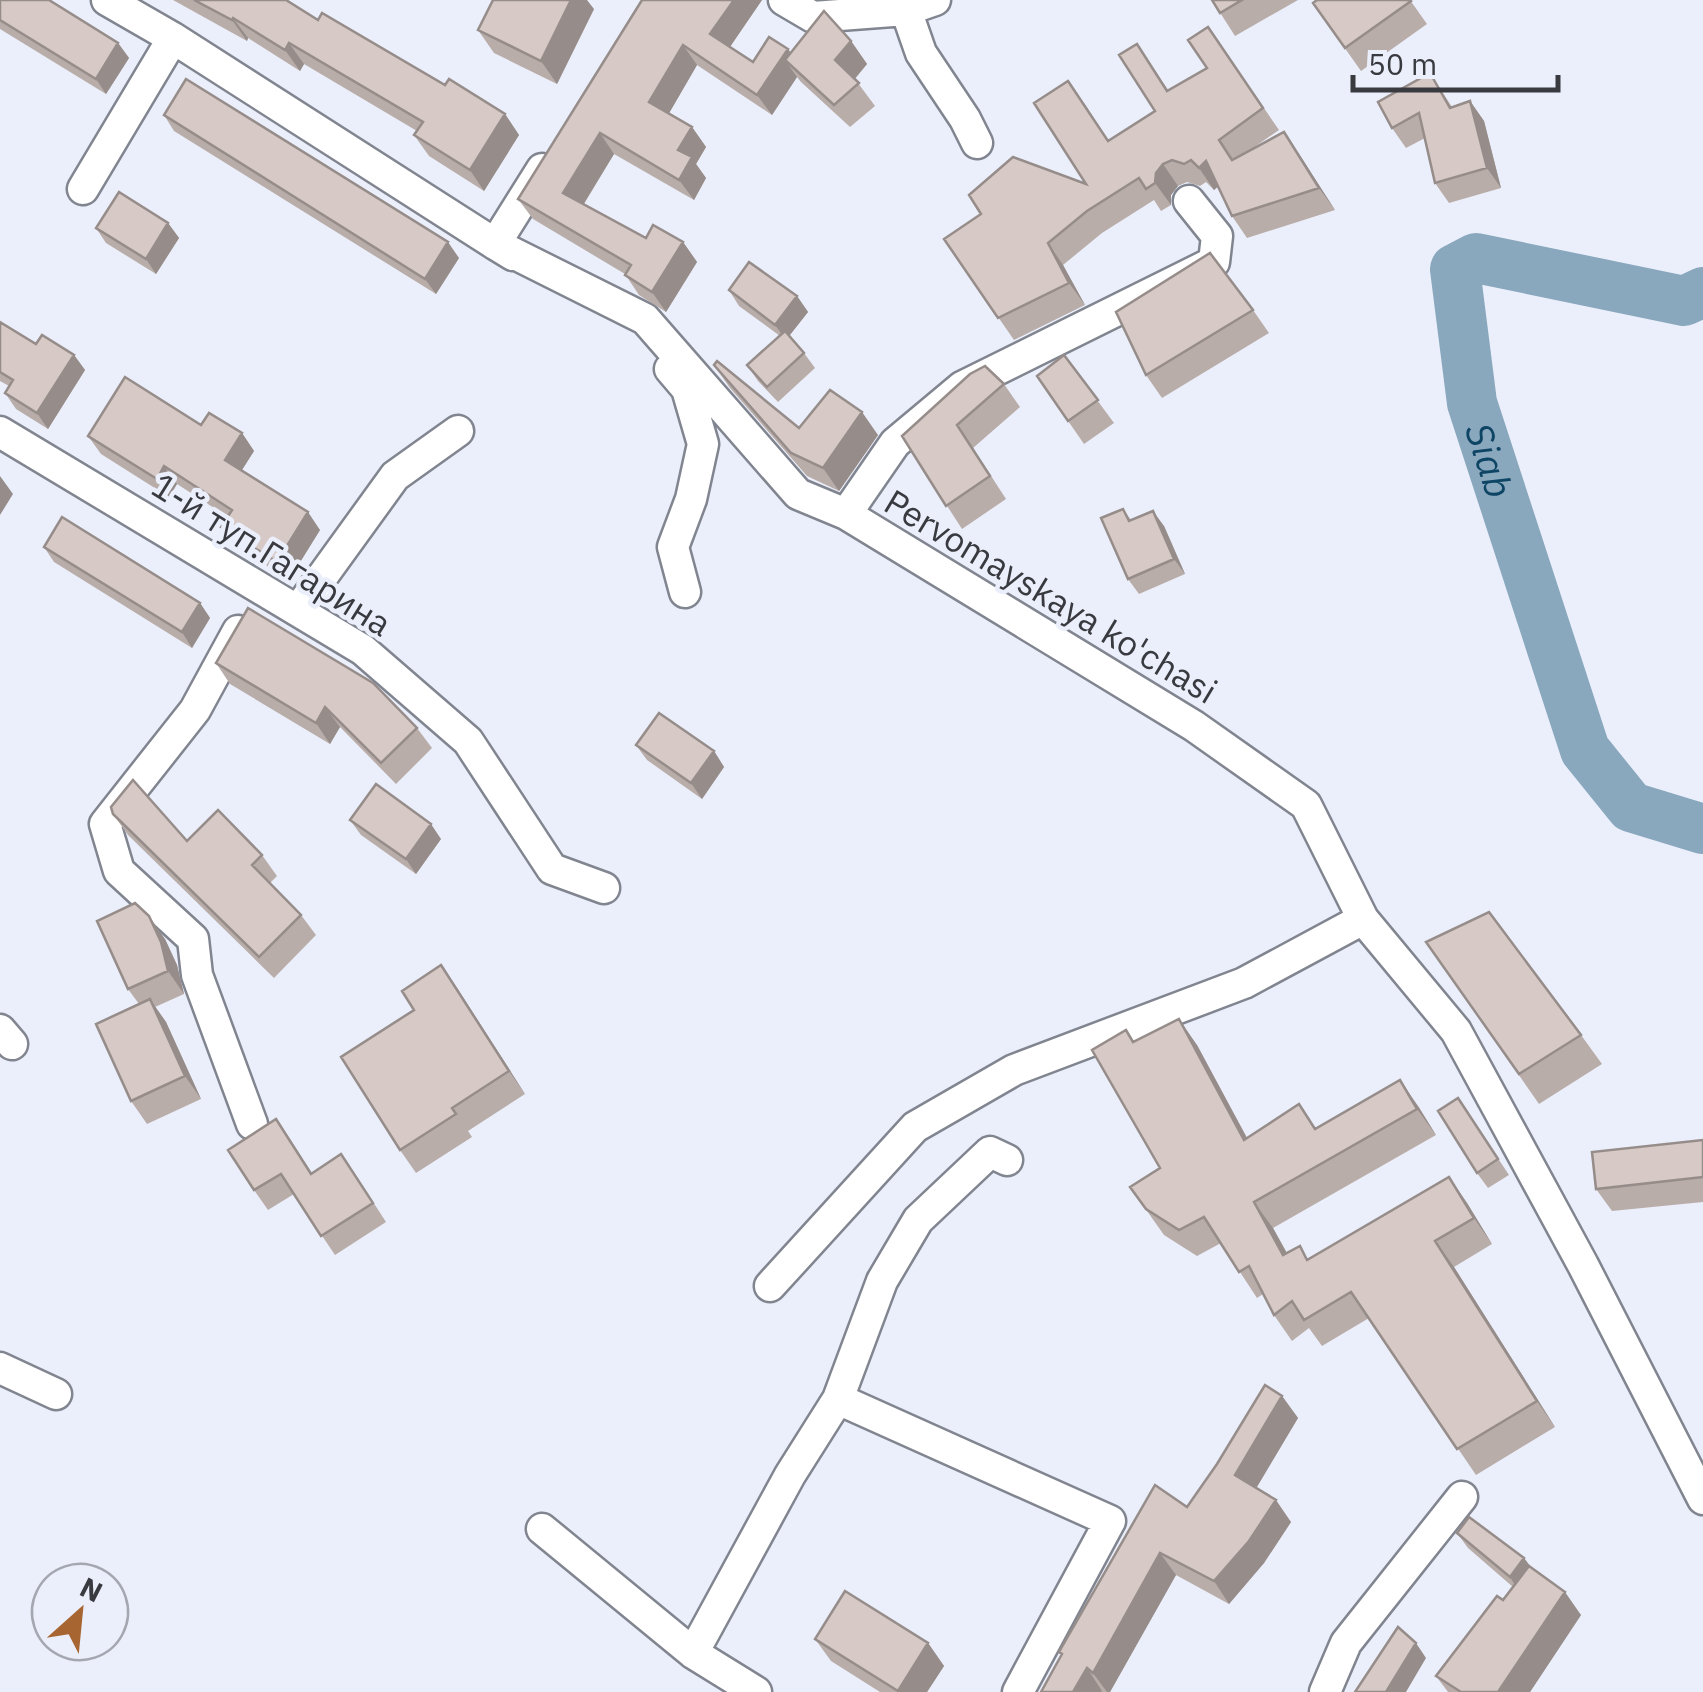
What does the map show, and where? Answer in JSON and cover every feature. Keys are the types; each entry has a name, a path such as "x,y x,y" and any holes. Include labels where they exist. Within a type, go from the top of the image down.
{"street":[{"name":"Pervomayskaya ko'chasi","path":"107,0 496,244 645,319 798,494 846,514 1194,726 1306,806 1363,919 1456,1031 1584,1265 1703,1499"},
{"path":"784,0 813,17 906,10 936,0"},
{"path":"906,10 921,53 966,119 977,143"},
{"path":"83,188 173,38"},
{"path":"556,146 496,244 638,331 687,389 702,444 690,499 673,547 685,592"},
{"path":"846,514 894,443 962,387 1214,262 1216,236 1189,202"},
{"path":"298,610 395,476 458,431"},
{"name":"1-й туп.Гагарина","path":"0,432 364,650 468,742 552,869 604,888"},
{"path":"252,1124 197,975 194,939 119,871 105,824 195,710 261,588"},
{"path":"770,1286 915,1127 1014,1070 1244,983 1363,919"},
{"path":"693,1652 790,1475 838,1400 882,1281 918,1220 990,1152 1007,1160"},
{"path":"0,1368 56,1394"},
{"path":"838,1400 1110,1520 1018,1692"},
{"path":"1325,1692 1346,1643 1462,1498"},
{"path":"542,1529 693,1652 756,1692"}],"building":[{"path":"0,0 49,0 118,43 96,79 0,20"},
{"path":"194,0 286,0 318,20 322,13 445,85 449,79 505,114 470,170 414,135 423,122 289,43 285,50 233,18"},
{"path":"493,0 571,0 541,61 478,30"},
{"path":"642,0 734,0 710,34 753,62 769,37 788,49 757,95 683,45 649,102 692,127 678,150 692,157 679,180 600,133 563,193 646,238 653,225 683,242 652,292 625,275 631,265 518,199"},
{"path":"1212,0 1242,0 1220,13"},
{"path":"1411,1 1345,48 1313,3"},
{"path":"824,11 851,41 835,60 859,83 834,105 785,60"},
{"path":"1208,27 1263,108 1219,140 1232,160 1284,132 1319,188 1232,216 1206,161 1199,168 1191,160 1184,164 1172,160 1156,173 1155,183 1146,189 1139,178 1087,211 1048,243 1069,283 998,318 944,239 981,214 969,195 1013,157 1086,184 1034,103 1068,81 1108,141 1155,111 1119,55 1137,44 1167,91 1207,68 1188,40"},
{"path":"1430,73 1450,108 1470,101 1487,168 1435,183 1419,113 1392,128 1378,102"},
{"path":"186,79 448,242 425,279 164,115"},
{"path":"119,192 168,223 146,259 96,228"},
{"path":"1210,253 1253,310 1146,375 1116,312"},
{"path":"749,262 797,296 775,325 729,290"},
{"path":"0,322 36,344 42,335 74,355 37,413 5,393 13,380 0,372"},
{"path":"785,331 804,353 767,387 747,365"},
{"path":"1064,355 1098,400 1068,421 1037,376"},
{"path":"717,361 799,428 830,390 862,412 823,468 791,453 714,365"},
{"path":"985,366 1004,384 957,425 990,476 946,506 902,436 970,374"},
{"path":"125,377 201,425 209,413 242,433 225,460 308,512 277,562 221,527 232,510 164,466 157,479 88,436"},
{"path":"1123,509 1129,521 1153,511 1174,559 1128,579 1101,518"},
{"path":"62,517 200,603 182,632 44,547"},
{"path":"248,608 373,683 417,728 381,763 325,707 316,723 216,663"},
{"path":"659,713 714,751 691,783 636,745"},
{"path":"133,780 187,841 218,810 262,855 252,865 301,915 259,957 113,814 111,807"},
{"path":"376,784 431,824 406,859 350,820"},
{"path":"135,903 149,916 168,971 128,989 97,921"},
{"path":"1489,912 1581,1035 1519,1074 1426,942"},
{"path":"441,965 509,1071 452,1108 456,1114 400,1150 341,1057 414,1010 402,991"},
{"path":"150,999 185,1076 131,1101 96,1024"},
{"path":"1179,1019 1244,1140 1299,1104 1315,1129 1400,1080 1417,1109 1254,1202 1283,1255 1300,1246 1307,1260 1449,1177 1474,1218 1435,1241 1537,1401 1457,1449 1351,1292 1304,1320 1292,1301 1274,1315 1249,1266 1239,1272 1204,1217 1179,1230 1146,1209 1130,1187 1160,1168 1092,1050 1126,1030 1133,1042"},
{"path":"1458,1098 1498,1159 1477,1173 1438,1111"},
{"path":"276,1119 311,1174 341,1154 373,1203 321,1236 281,1174 254,1190 228,1150"},
{"path":"1703,1140 1703,1177 1596,1189 1592,1152"},
{"path":"1265,1385 1282,1396 1235,1475 1276,1500 1249,1541 1214,1581 1160,1553 1093,1673 1087,1668 1073,1692 1041,1692 1062,1654 1059,1652 1155,1485 1187,1507"},
{"path":"1469,1517 1524,1558 1510,1577 1457,1533"},
{"path":"1529,1566 1565,1592 1498,1692 1461,1692 1436,1676 1497,1596 1503,1600"},
{"path":"845,1591 928,1643 898,1691 815,1639"},
{"path":"1398,1627 1416,1643 1386,1692 1355,1692"}],"waterway":[{"name":"Siab","path":"1703,292 1684,301 1476,258 1455,269 1472,403 1585,750 1631,807 1703,829"}]}
